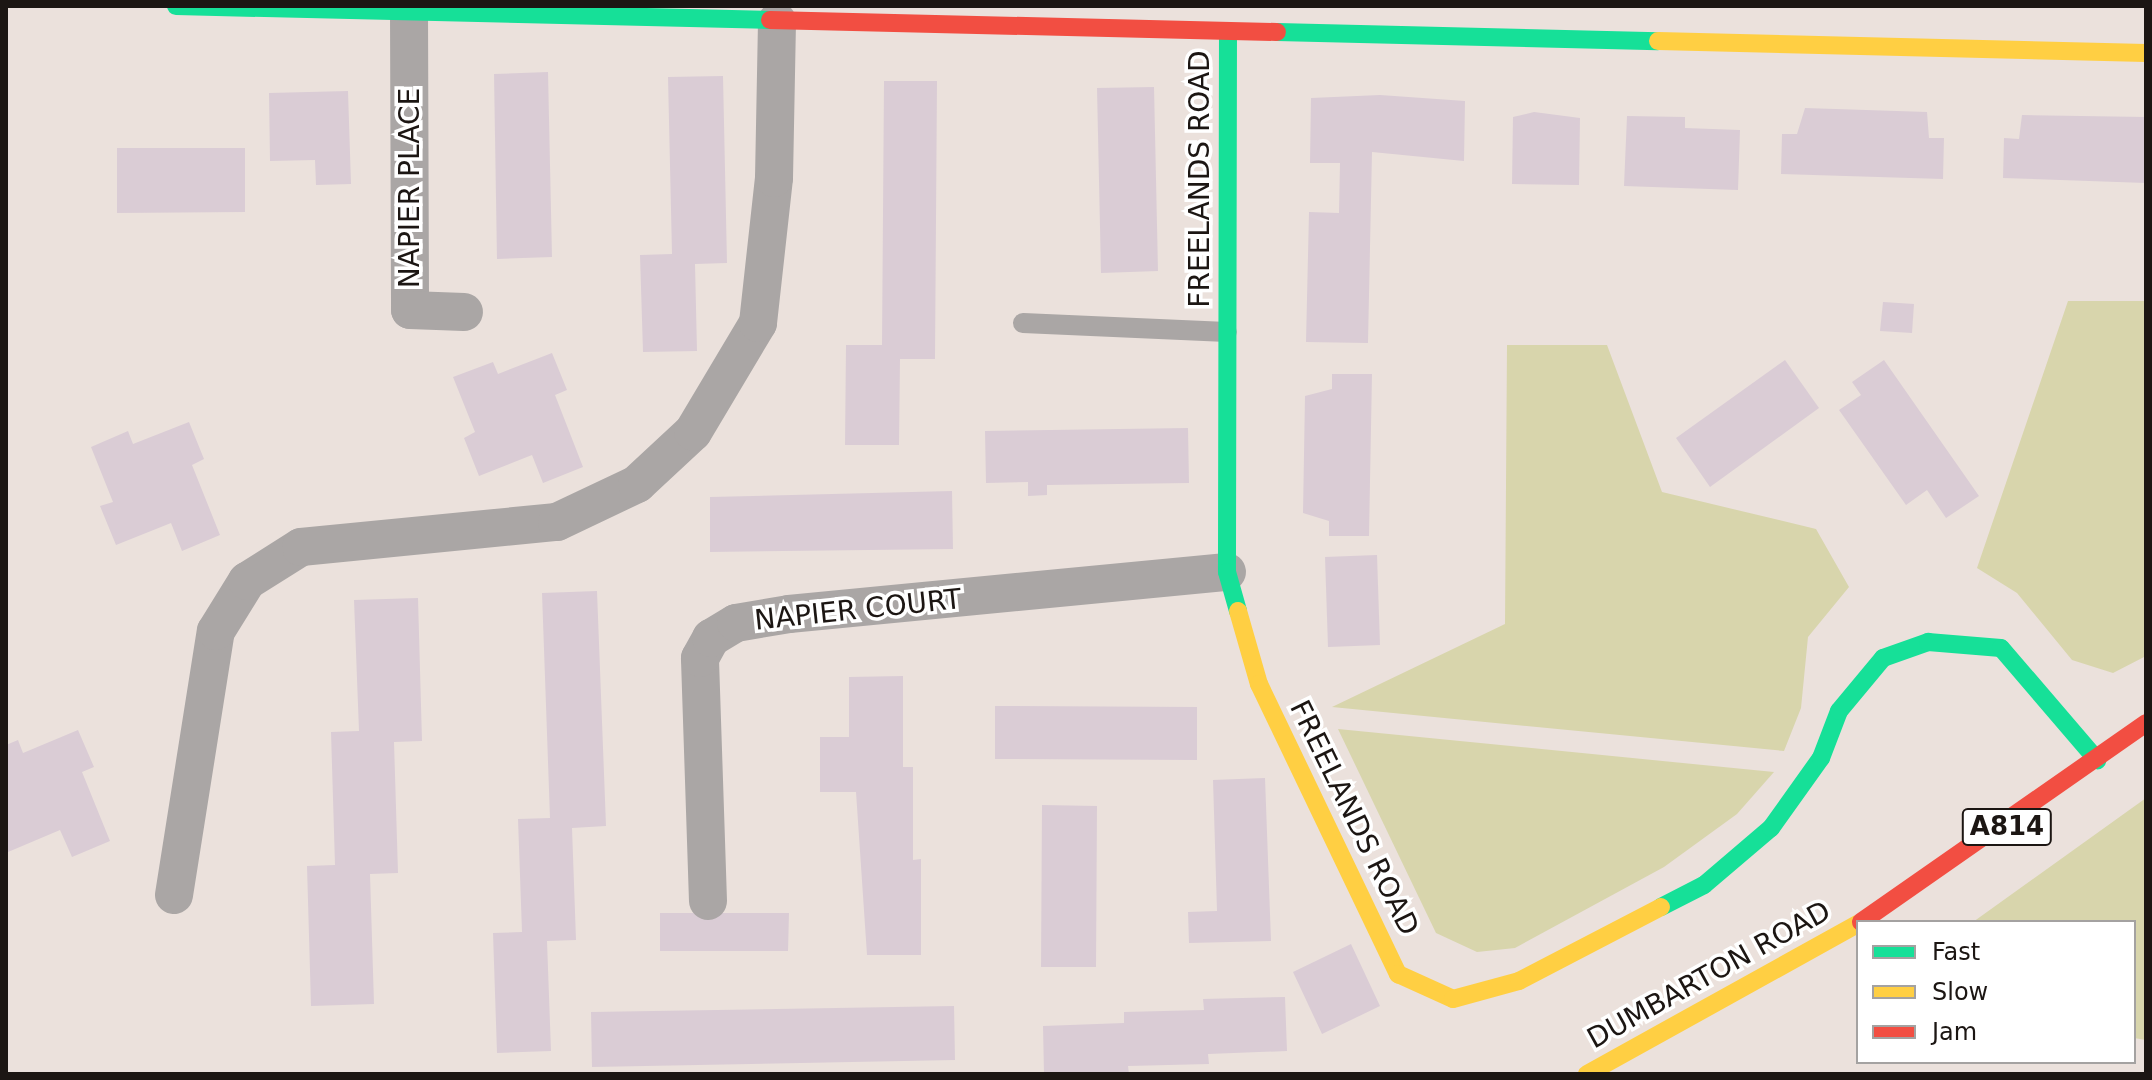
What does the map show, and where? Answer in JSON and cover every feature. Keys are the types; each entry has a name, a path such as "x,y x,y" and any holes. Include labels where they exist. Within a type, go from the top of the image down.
{"street":[{"path":"176,6 2146,53"},
{"name":"NAPIER PLACE","path":"409,12 410,310 464,312"},
{"path":"174,895 216,631 247,581 301,547 557,522 637,484 693,432 758,323 774,178 777,21"},
{"name":"FREELANDS ROAD","path":"1228,31 1227,572 1259,684 1349,884 1398,974 1453,999 1519,981 1704,885 1771,828 1821,758 1839,711 1883,658 1928,642 2001,648 2097,760"},
{"name":"NAPIER COURT","path":"708,901 700,658 711,638 736,623 789,614 1227,572"},
{"name":"DUMBARTON ROAD","path":"1864,920 2146,723"},
{"name":"DUMBARTON ROAD","path":"1587,1074 1856,925"}],"lane":[{"path":"1023,323 1227,332"}],"shaded area":[{"path":"2068,301 2146,301 2146,656 2113,673 2072,660 2017,593 1977,568"},
{"path":"1507,345 1607,345 1662,492 1816,529 1849,587 1808,637 1801,708 1784,751 1332,707 1505,624"},
{"path":"1338,729 1774,772 1737,814 1664,867 1515,948 1477,952 1436,933"},
{"path":"2146,798 2146,1040 2136,1038 2136,920 1976,920"}],"building":[{"path":"548,72 552,257 497,259 494,74"},
{"path":"723,76 727,263 695,264 697,351 643,352 640,255 672,254 668,77"},
{"path":"884,81 937,81 935,359 900,359 899,445 845,445 846,345 882,345"},
{"path":"1154,87 1158,271 1101,273 1097,88"},
{"path":"348,91 351,184 316,185 315,160 270,161 269,93"},
{"path":"1380,95 1465,101 1464,161 1372,152 1368,343 1306,342 1309,212 1339,213 1340,163 1310,163 1311,98"},
{"path":"1805,108 1927,112 1929,138 1944,138 1943,179 1781,174 1782,134 1797,134"},
{"path":"1534,112 1580,118 1579,185 1512,184 1513,117"},
{"path":"2022,115 2146,117 2146,183 2003,178 2004,138 2019,139"},
{"path":"1627,116 1685,117 1685,128 1740,130 1738,190 1624,186"},
{"path":"117,148 245,148 245,212 117,213"},
{"path":"1883,302 1914,304 1912,333 1880,331"},
{"path":"552,353 567,390 555,395 583,467 543,483 532,455 479,476 464,438 475,432 453,377 493,362 498,374"},
{"path":"1785,360 1819,408 1710,487 1676,438"},
{"path":"1884,360 1979,496 1946,518 1927,490 1906,505 1839,410 1861,395 1852,382"},
{"path":"1332,374 1372,374 1369,536 1329,536 1329,521 1303,513 1305,396 1332,389"},
{"path":"189,422 204,459 192,465 220,535 182,551 171,523 116,545 100,506 113,502 91,447 128,431 133,444"},
{"path":"1188,428 1189,483 1047,485 1047,495 1028,496 1028,482 986,483 985,431"},
{"path":"952,491 953,549 710,552 710,497"},
{"path":"1377,555 1380,645 1328,647 1325,557"},
{"path":"597,591 606,826 572,828 576,940 547,941 551,1051 497,1053 493,933 522,932 518,819 550,818 542,593"},
{"path":"418,598 422,741 394,742 398,873 370,874 374,1004 311,1006 307,866 335,865 331,732 359,731 354,600"},
{"path":"903,676 903,767 913,767 913,860 921,859 921,955 867,955 856,792 820,792 820,737 849,737 849,677"},
{"path":"995,706 1197,707 1197,760 995,759"},
{"path":"78,730 94,767 82,772 110,841 72,857 60,830 8,852 6,745 18,740 23,753"},
{"path":"1265,778 1271,941 1189,943 1188,912 1217,911 1213,780"},
{"path":"1042,805 1097,806 1096,967 1041,967"},
{"path":"660,913 789,913 788,951 660,951"},
{"path":"1351,944 1380,1006 1322,1034 1293,972"},
{"path":"1285,997 1287,1051 1208,1054 1209,1064 1128,1066 1129,1074 1044,1074 1043,1026 1124,1023 1124,1012 1204,1010 1203,999"},
{"path":"954,1006 955,1060 592,1067 591,1012"}],"traffic: fast":[{"path":"176,6 770,20"},
{"path":"1228,31 1227,572 1238,611"},
{"path":"1277,32 1658,41"},
{"path":"1661,907 1704,885 1771,828 1821,758 1839,711 1883,658 1928,642 2001,648 2097,760"}],"traffic: slow":[{"path":"1658,41 2146,53"},
{"path":"1238,611 1259,684 1398,974 1453,999 1519,981 1661,907"},
{"path":"1587,1074 1856,925"}],"traffic: jam":[{"path":"770,20 1277,32"},
{"path":"1864,920 2146,723"}]}
